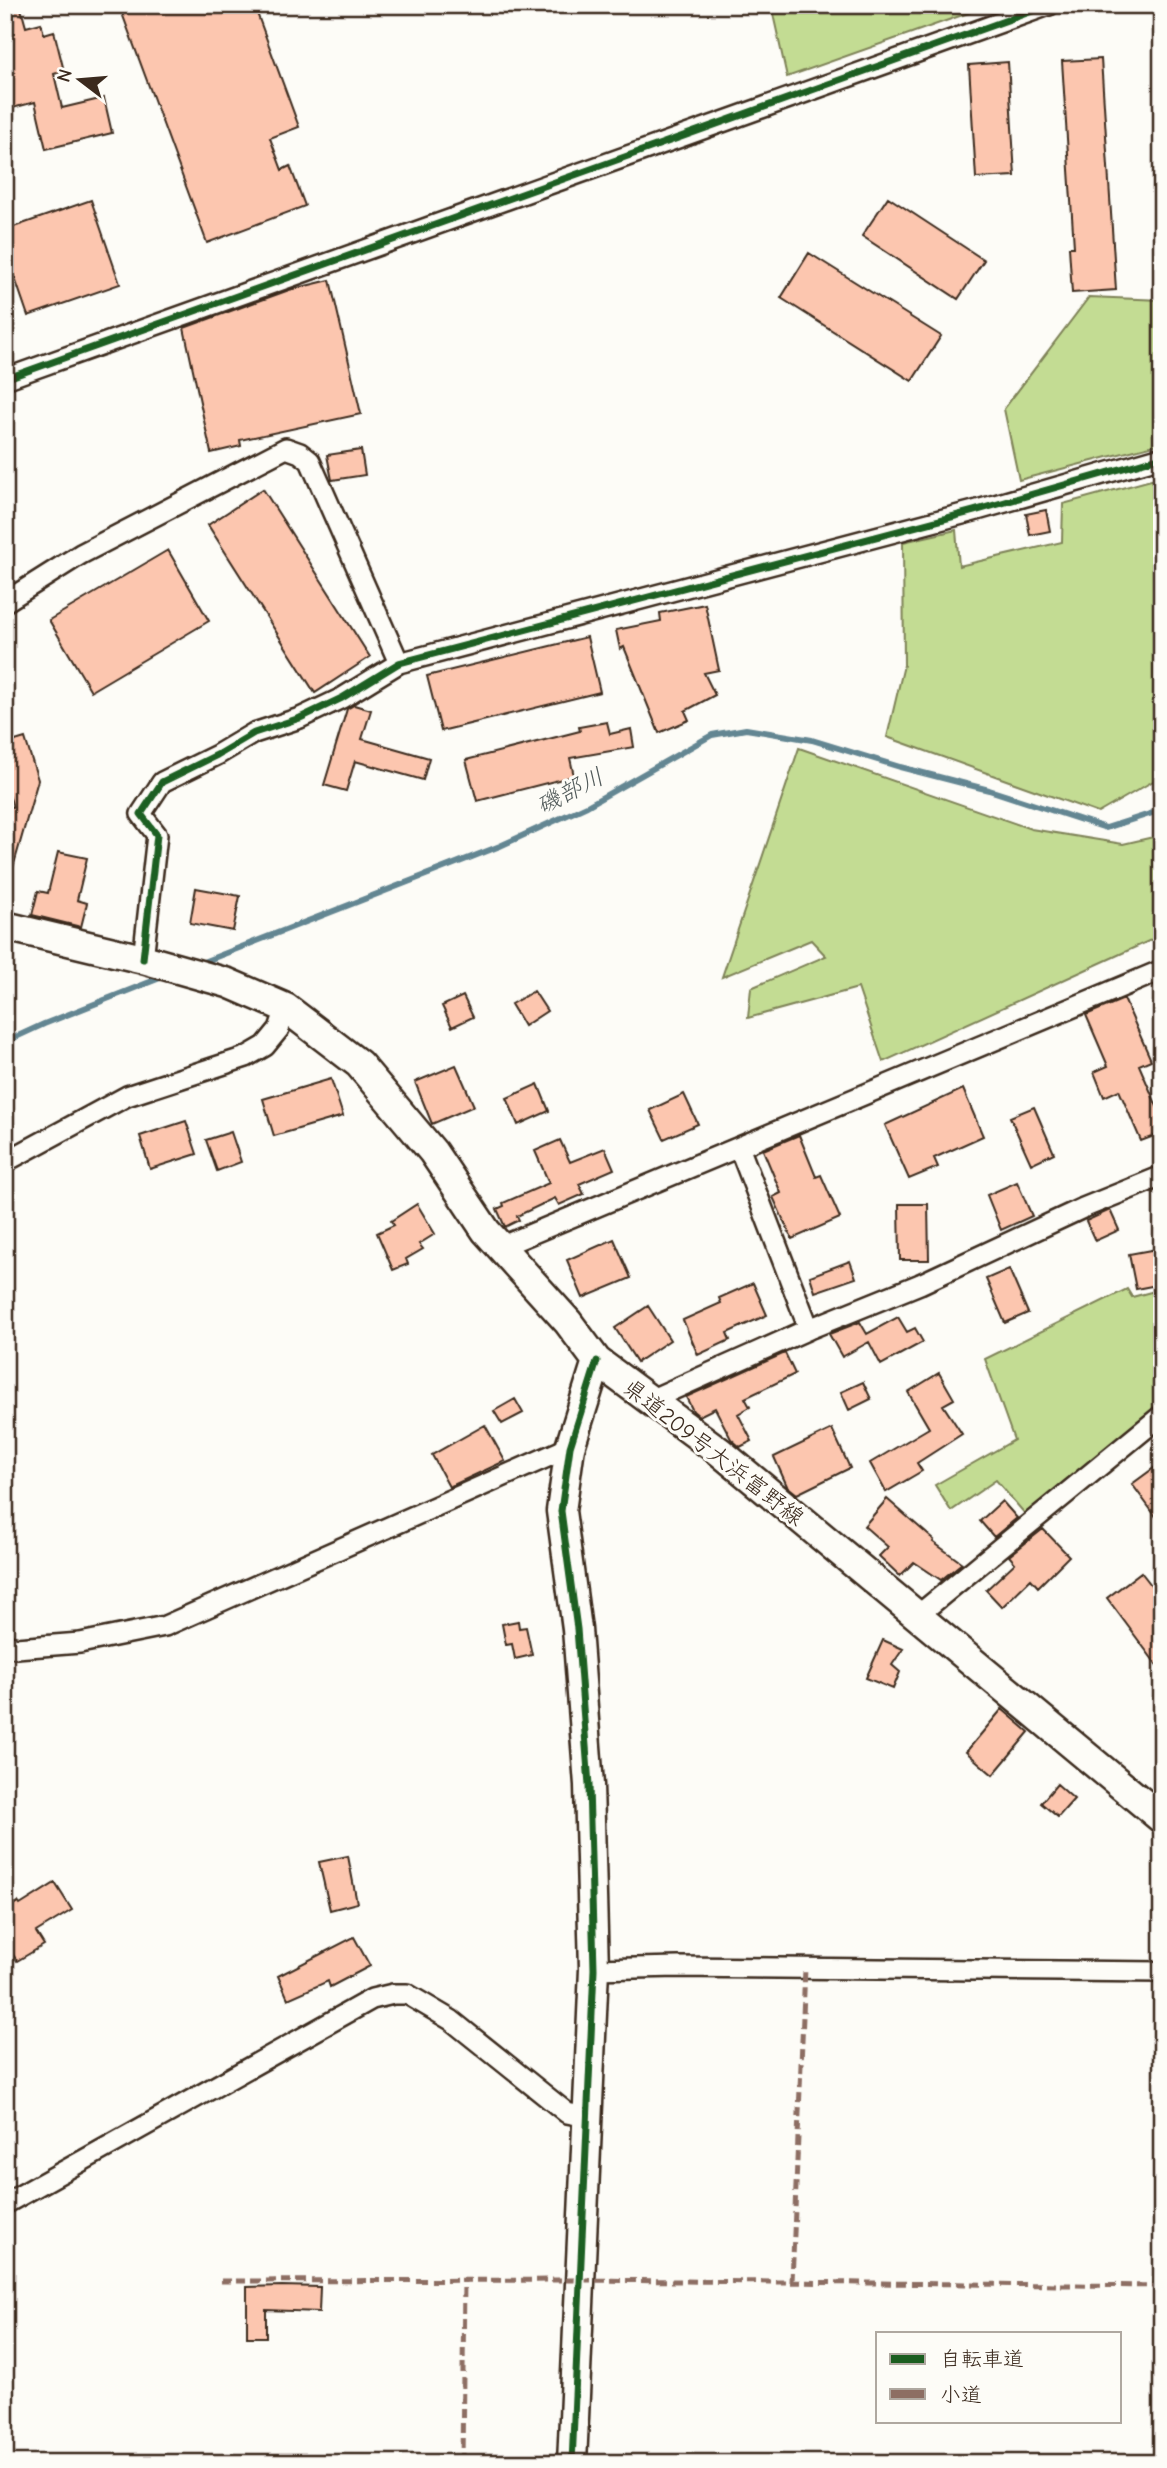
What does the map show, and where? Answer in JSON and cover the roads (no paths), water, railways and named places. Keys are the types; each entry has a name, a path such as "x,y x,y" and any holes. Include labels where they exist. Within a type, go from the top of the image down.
{"main road":[{"name":"県道209号大浜富野線","path":"5,926 143,959 228,983 286,1008 359,1063 433,1152 486,1231 568,1321 597,1361 720,1452 1162,1819"},
{"path":"572,2463 594,1969 589,1785 577,1629 561,1511 570,1447 597,1361"}],"street":[{"path":"5,379 1049,5"},
{"path":"5,602 81,554 285,448 300,453 310,461 399,663"},
{"path":"143,959 157,835 141,814 162,782 254,733 300,718 341,698 399,663 974,511 1162,457"},
{"path":"500,1247 1162,970"},
{"path":"5,1162 127,1096 246,1057 265,1046 279,1029 286,1008"},
{"path":"739,1147 809,1329"},
{"path":"650,1400 809,1329 920,1284 1083,1208 1162,1176"},
{"path":"917,1616 1162,1415"},
{"path":"5,1644 16,1648 80,1643 165,1626 570,1447"},
{"path":"594,1969 678,1967 1162,1972"},
{"path":"5,2204 372,1998 393,1994 407,1994 451,2020 567,2113 587,2117"}],"waterway":[{"name":"磯部川","path":"198,964 500,846 587,806 712,735 746,729 812,740 989,790 1106,828 1162,810"},
{"name":"磯部川","path":"5,1042 165,976"}]}
